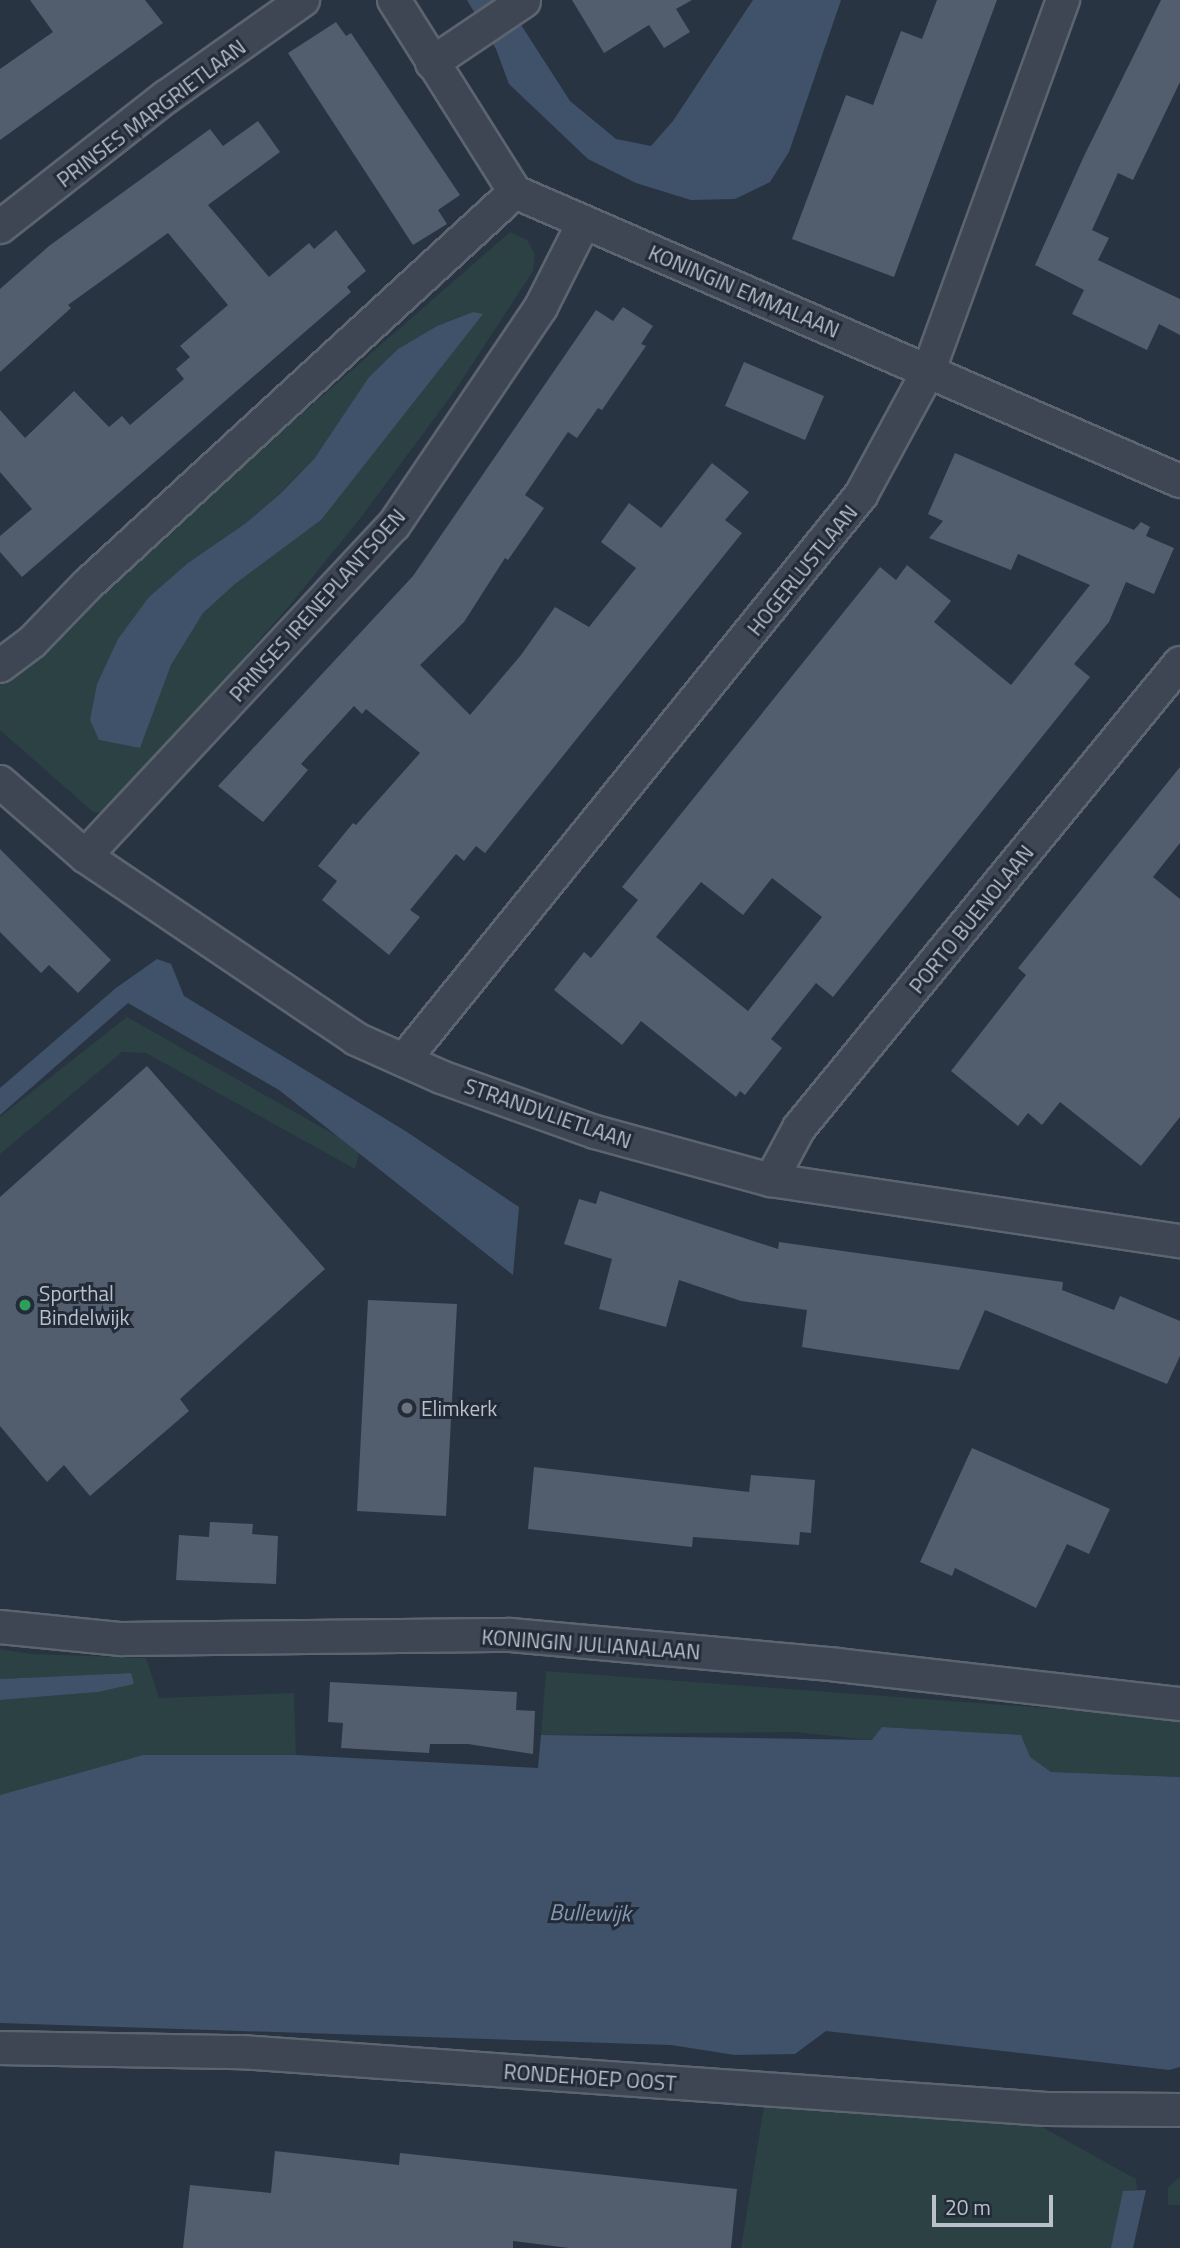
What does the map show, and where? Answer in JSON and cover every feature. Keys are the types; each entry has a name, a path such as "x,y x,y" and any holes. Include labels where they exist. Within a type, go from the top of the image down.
{"street":[{"name":"PRINSES MARGRIETLAAN","path":"0,227 166,97 303,0"},
{"path":"0,666 32,642 87,585 515,192 394,0"},
{"name":"HOGERLUSTLAAN","path":"404,1060 853,505 929,370 1063,0"},
{"path":"432,63 524,1"},
{"name":"KONINGIN EMMALAAN","path":"515,192 1180,481"},
{"name":"PRINSES IRENEPLANTSOEN","path":"85,856 394,525 541,307 584,222"},
{"name":"PORTO BUENOLAAN","path":"771,1181 799,1128 1180,663"},
{"name":"STRANDVLIETLAAN","path":"0,782 85,856 356,1039 404,1060 595,1132 771,1181 1180,1241"},
{"name":"KONINGIN JULIANALAAN","path":"0,1627 121,1639 510,1635 823,1663 1180,1704"},
{"name":"RONDEHOEP OOST","path":"0,2048 241,2053 1046,2109 1180,2110"}],"green space":[{"path":"510,232 527,240 535,254 533,271 454,392 362,516 290,605 107,813 93,812 0,730 0,684 218,487","holes":["473,312 321,520 235,584 203,613 171,665 140,748 99,740 149,597 188,563 246,523 280,493 314,459 369,377 398,349 437,326"]},
{"path":"127,1017 360,1149 355,1169 146,1053 122,1052 0,1154 0,1117"},
{"path":"0,1649 31,1654 146,1658 159,1698 294,1693 296,1755 143,1755 0,1795 0,1700 98,1692 133,1684 131,1673 0,1679"},
{"path":"546,1671 1180,1718 1180,1777 1051,1772 1029,1757 1021,1735 883,1727 872,1740 795,1732 541,1735"},
{"path":"765,2100 1015,2112 1136,2179 1139,2212 1132,2248 741,2248"},
{"path":"1180,2177 1180,2205 1168,2205 1168,2187"}],"water":[{"path":"467,0 505,0 570,101 616,139 651,146 673,121 753,0 841,0 789,152 770,182 735,199 691,200 636,183 588,159 509,84 496,49"},
{"path":"473,312 483,314 321,520 235,584 203,613 171,665 140,748 99,740 90,720 97,684 118,639 149,597 188,563 246,523 281,493 314,459 369,377 398,349 437,326"},
{"path":"157,959 171,964 184,996 407,1132 519,1207 513,1275 279,1090 128,1003 0,1115 0,1088 116,988"},
{"path":"131,1673 134,1684 98,1692 0,1700 0,1679"},
{"name":"Bullewijk","path":"882,1727 1021,1735 1030,1757 1051,1772 1180,1777 1180,2067 1169,2070 826,2031 795,2054 735,2055 671,2045 0,2023 0,1795 143,1755 296,1755 538,1768 541,1735 872,1740"},
{"path":"1146,2190 1133,2248 1111,2248 1123,2191"}],"building":[{"path":"30,0 145,0 163,23 0,140 0,69 53,32"},
{"path":"572,0 692,0 676,9 690,32 664,48 649,25 604,53"},
{"path":"937,0 997,0 894,277 792,239 846,95 873,105 901,31 922,39"},
{"path":"1161,0 1180,0 1180,82 1133,180 1118,173 1092,230 1109,238 1098,260 1180,299 1180,335 1159,324 1147,350 1072,314 1084,290 1035,265 1084,156"},
{"path":"336,22 346,36 351,33 460,195 438,210 447,224 413,245 288,53"},
{"path":"258,121 280,152 208,205 269,277 309,243 314,249 336,230 366,271 347,287 351,292 22,577 0,552 0,536 32,509 0,472 0,410 25,438 74,391 109,427 122,416 130,425 184,379 176,369 190,357 180,346 228,305 168,233 68,305 71,308 0,372 0,289 49,246 210,129 223,146"},
{"path":"623,307 653,326 641,344 646,346 602,410 598,408 577,438 568,432 525,495 544,508 508,560 505,558 464,622 420,665 470,715 521,655 555,607 589,627 636,568 601,542 629,503 661,528 712,463 749,492 725,520 742,533 485,853 476,846 464,861 456,854 410,910 420,917 389,955 322,900 337,881 318,866 353,823 356,825 420,753 366,709 362,714 354,706 301,764 308,770 263,822 218,786 413,576 596,310 613,321"},
{"path":"744,362 824,396 805,440 725,406"},
{"path":"955,453 1134,530 1141,522 1150,527 1146,536 1174,548 1154,594 1126,582 1109,622 1074,664 1090,677 833,997 816,983 771,1039 782,1048 745,1095 740,1091 736,1097 641,1021 622,1045 554,990 584,952 591,958 638,900 622,887 880,567 896,580 907,565 951,601 934,622 1011,685 1090,585 1018,554 1011,570 929,538 943,521 928,514","holes":["772,878 822,917 748,1011 656,937 701,882 743,915"]},
{"path":"1180,767 1180,843 1153,877 1180,899 1180,1117 1141,1166 1060,1102 1042,1125 1028,1113 1018,1126 951,1071 1026,975 1018,968"},
{"path":"0,849 111,960 78,993 49,965 41,973 0,932"},
{"path":"147,1066 325,1269 180,1399 189,1411 90,1496 64,1465 47,1482 0,1426 0,1197"},
{"path":"600,1191 778,1249 779,1242 1063,1282 1062,1290 1114,1310 1120,1296 1180,1321 1180,1356 1167,1384 985,1310 959,1370 847,1354 802,1347 807,1310 741,1301 679,1280 666,1327 599,1309 612,1259 564,1244 579,1199 596,1204"},
{"name":"Elimkerk","path":"368,1300 457,1304 446,1516 357,1511"},
{"path":"972,1448 1110,1509 1089,1554 1067,1544 1036,1608 955,1568 952,1576 920,1562"},
{"path":"534,1467 749,1492 751,1475 815,1480 811,1533 800,1532 799,1545 693,1537 692,1547 528,1529"},
{"path":"210,1522 253,1524 252,1534 278,1536 276,1584 176,1580 179,1535 209,1537"},
{"path":"330,1682 517,1692 516,1710 535,1711 533,1754 468,1744 430,1744 429,1753 341,1748 343,1723 328,1722"},
{"path":"275,2151 399,2165 400,2153 737,2189 731,2248 569,2248 513,2241 513,2248 183,2248 190,2185 271,2193"}],"place":[{"name":"Sporthal Bindelwijk","path":"25,1305"},
{"name":"Elimkerk","path":"407,1408"}]}
